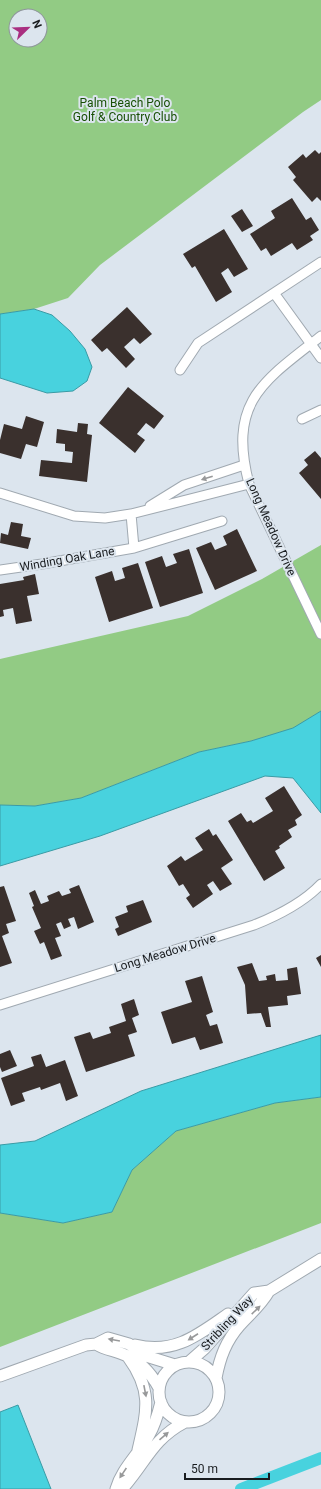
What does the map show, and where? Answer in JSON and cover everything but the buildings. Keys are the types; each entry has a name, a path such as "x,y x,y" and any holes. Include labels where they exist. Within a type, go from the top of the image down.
{"street":[{"path":"180,370 198,343 321,262"},
{"path":"274,293 321,358"},
{"name":"Long Meadow Drive","path":"321,336 276,371 255,396 244,426 242,442 244,465 249,484 321,634"},
{"path":"302,419 321,410"},
{"path":"142,510 184,485 244,465"},
{"path":"0,493 74,516 105,518 131,514 249,484"},
{"path":"131,514 134,548"},
{"name":"Winding Oak Lane","path":"0,570 134,548 222,521"},
{"name":"Long Meadow Drive","path":"0,1005 254,925 284,912 305,898 321,884"},
{"name":"Stribling Way","path":"216,1378 222,1352 228,1341 241,1324 262,1304 269,1292 321,1259"},
{"name":"Stribling Way","path":"189,1362 205,1348 254,1293 269,1292"},
{"path":"0,1376 86,1345 96,1344 108,1338 152,1348 176,1345 185,1342 248,1299"},
{"path":"96,1344 104,1349 128,1357 146,1368 159,1388 161,1402 166,1412 172,1417 185,1422"},
{"path":"129,1344 146,1356 175,1365"},
{"path":"128,1357 140,1373 146,1399 138,1450"},
{"path":"122,1489 156,1444 174,1428 185,1422 200,1420 206,1417 215,1406 219,1392 216,1378 206,1367 189,1362 175,1365 166,1372 159,1388"},
{"path":"116,1489 119,1478 156,1424 161,1402"}],"green space":[{"name":"Palm Beach Polo Golf & Country Club","path":"0,0 321,0 321,100 100,265 68,298 34,309 0,314"},
{"path":"321,545 321,711 294,728 251,741 199,752 81,798 35,806 0,805 0,659 188,616 262,579"},
{"path":"321,1097 321,1223 0,1347 0,1213 63,1223 112,1212 132,1170 176,1131 275,1103"}],"water":[{"path":"34,309 52,315 70,331 85,349 92,367 87,381 73,391 47,393 0,378 0,314"},
{"path":"321,711 321,813 293,778 265,776 100,836 0,866 0,805 35,806 81,798 199,752 251,741 293,728"},
{"path":"321,1035 321,1097 275,1103 176,1131 132,1170 112,1212 63,1223 0,1213 0,1145 35,1141 141,1091"},
{"path":"18,1405 51,1489 0,1489 0,1412"}],"waterway":[{"path":"241,1489 321,1458"}]}
